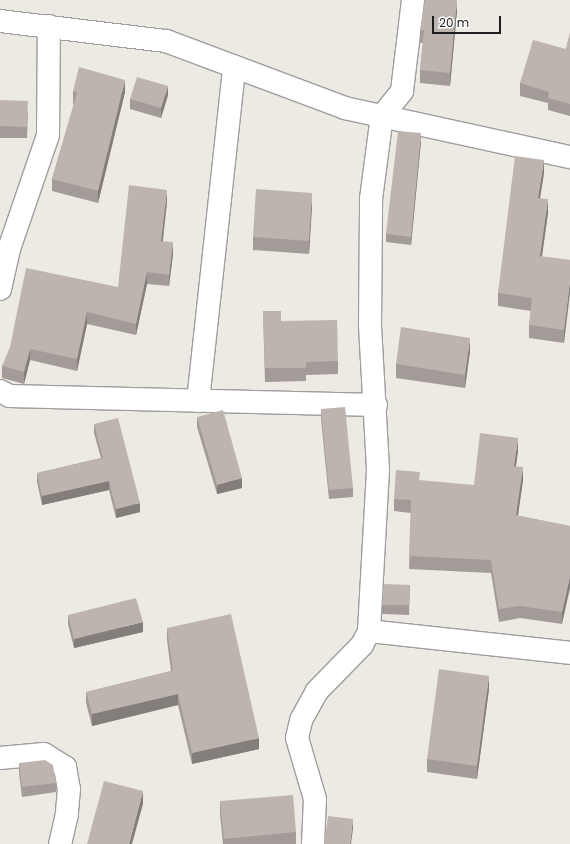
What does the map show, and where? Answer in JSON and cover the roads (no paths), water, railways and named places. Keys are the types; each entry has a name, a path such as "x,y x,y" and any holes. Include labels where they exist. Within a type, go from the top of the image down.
{"street":[{"path":"312,844 315,799 297,738 301,720 317,691 362,645 370,631 378,469 376,405 370,324 371,199 382,116 402,91 413,0"},
{"path":"0,21 141,36 234,67 345,108 570,157"},
{"path":"0,289 9,249 48,135 49,26"},
{"path":"198,401 234,67"},
{"path":"0,392 10,396 376,405"},
{"path":"370,631 570,653"},
{"path":"0,758 44,754 65,767 69,796 60,844"}]}
